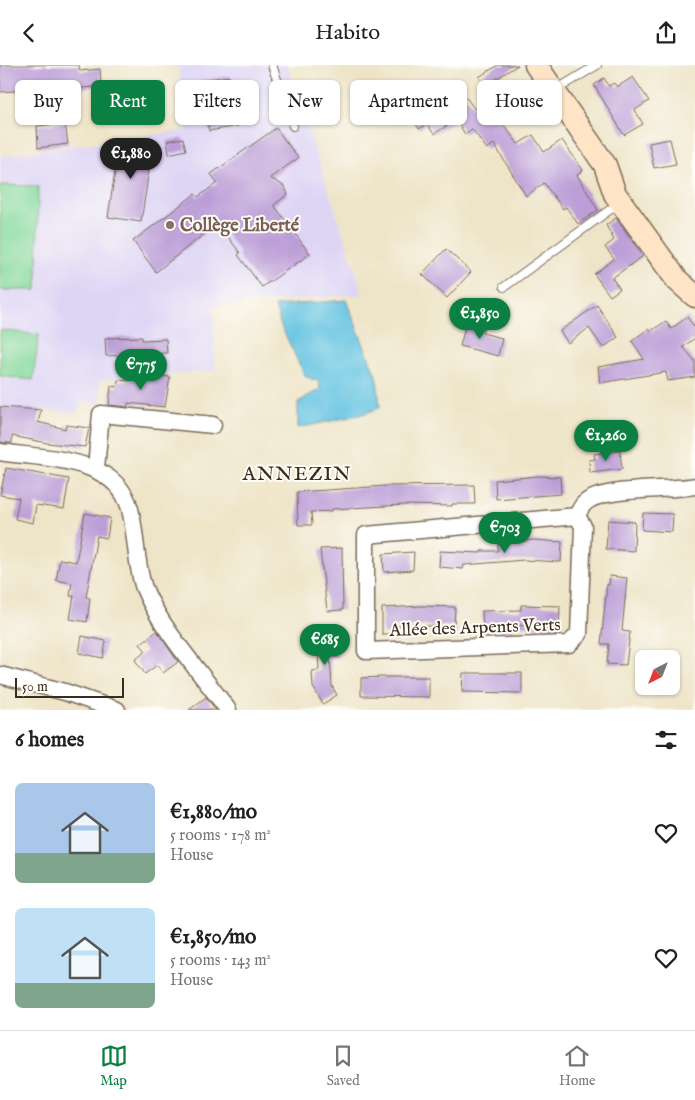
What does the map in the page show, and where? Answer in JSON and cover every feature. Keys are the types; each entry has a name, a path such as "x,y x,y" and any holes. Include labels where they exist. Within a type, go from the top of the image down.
{"main road":[{"path":"536,65 546,80"},
{"path":"562,103 605,165 610,184 621,202 677,280 695,296"}],"street":[{"path":"96,468 101,414 213,425"},
{"path":"0,452 96,468 116,482 130,507 143,585 152,607 228,710"},
{"path":"577,516 584,503 601,494 680,489 695,486"},
{"name":"Allée des Arpents Verts","path":"577,516 583,526 579,634 569,644 366,651 366,535 577,516"},
{"path":"0,675 65,692 117,710"}],"lane":[{"path":"272,65 293,126"},
{"path":"562,86 597,65"},
{"path":"504,287 621,202"}],"shaded area":[{"name":"Collège Liberté","path":"178,65 287,65 292,80 269,80 269,125 307,125 363,294 213,306 215,371 99,380 101,405 83,402 76,413 0,407 0,156 186,130 185,125 259,125 259,80 180,80"}],"green space":[{"path":"0,185 38,186 37,290 0,290"},
{"path":"0,330 39,335 33,380 0,376"}],"water":[{"path":"346,300 377,378 380,408 359,415 298,428 298,402 320,389 319,382 305,376 281,326 275,306"}],"building":[{"path":"0,65 79,65 80,71 100,69 101,80 91,80 91,87 81,88 81,80 15,80 15,91 0,92"},
{"path":"498,65 518,65 494,80 481,80 479,77"},
{"path":"229,76 230,80 206,80"},
{"path":"633,77 649,101 635,110 643,124 624,135 594,85 604,78 609,86 614,83 617,87"},
{"path":"467,99 477,113 477,125 504,125 518,144 533,135 544,152 562,140 583,170 577,175 598,210 578,224 566,207 563,209 544,183 526,196 494,144 487,149 472,129 465,134 459,125 467,125"},
{"path":"65,125 68,144 38,148 37,126"},
{"path":"208,125 238,125 238,126 209,131"},
{"path":"417,125 425,125 419,129"},
{"path":"428,125 448,125 434,134"},
{"path":"276,128 298,158 270,178 284,186 288,194 274,205 310,254 262,287 238,255 240,253 218,223 156,272 133,241 195,194 198,197 217,183 211,174"},
{"path":"183,138 186,150 169,154 167,141"},
{"path":"120,139 153,144 141,222 108,217"},
{"path":"670,139 676,164 654,168 649,143"},
{"path":"616,218 643,256 612,278 620,289 610,296 594,274 614,259 605,247 614,240 606,225"},
{"path":"446,249 471,272 447,298 422,274"},
{"path":"597,305 618,337 603,348 589,328 568,343 560,331"},
{"path":"687,317 695,328 695,338 683,347 695,361 695,377 668,381 666,372 600,383 598,367 644,359 632,341 649,328 651,331 666,321 671,329"},
{"path":"466,323 484,328 482,333 502,338 498,356 460,346"},
{"path":"142,337 142,340 166,339 167,353 106,356 105,338"},
{"path":"155,375 170,377 165,407 128,403 128,407 109,405 111,386 117,387 118,380 131,381 131,377"},
{"path":"0,407 41,410 38,422 65,429 66,425 89,428 85,447 47,443 12,436 12,443 0,442"},
{"path":"620,451 622,469 590,473 589,460 595,459 594,454"},
{"path":"6,468 69,479 64,509 36,505 33,523 15,519 19,498 0,495"},
{"path":"538,476 560,477 561,494 496,499 495,480"},
{"path":"474,485 475,504 332,509 332,511 311,512 312,525 298,525 297,492 386,486"},
{"path":"85,513 110,518 107,538 97,536 86,597 90,598 87,622 70,619 74,596 70,596 72,583 56,580 60,559 76,562"},
{"path":"643,513 673,514 672,532 642,530"},
{"path":"608,520 635,522 634,551 606,549"},
{"path":"533,540 562,542 561,562 524,560 464,565 463,569 439,567 440,551 481,553 481,551 498,551 498,544"},
{"path":"342,548 343,610 327,611 320,549"},
{"path":"414,552 413,570 384,572 383,554"},
{"path":"610,576 627,578 622,631 630,632 626,665 607,664 609,644 601,644 607,584 609,585"},
{"path":"521,605 560,606 559,628 513,625 513,631 483,629 482,611 521,610"},
{"path":"455,607 454,626 395,626 396,634 382,634 382,608"},
{"path":"157,631 178,662 163,673 157,665 145,674 135,660 146,651 140,644"},
{"path":"337,632 338,657 330,657 332,686 337,695 323,704 313,687 312,671 319,670 317,633"},
{"path":"82,636 106,641 103,658 79,653"},
{"path":"463,673 522,673 522,693 462,692"},
{"path":"429,677 429,697 361,696 361,678"},
{"path":"206,697 216,710 189,710"}],"place":[{"name":"Collège Liberté","path":"170,225"}],"district":[{"name":"ANNEZIN","path":"297,473"}]}
